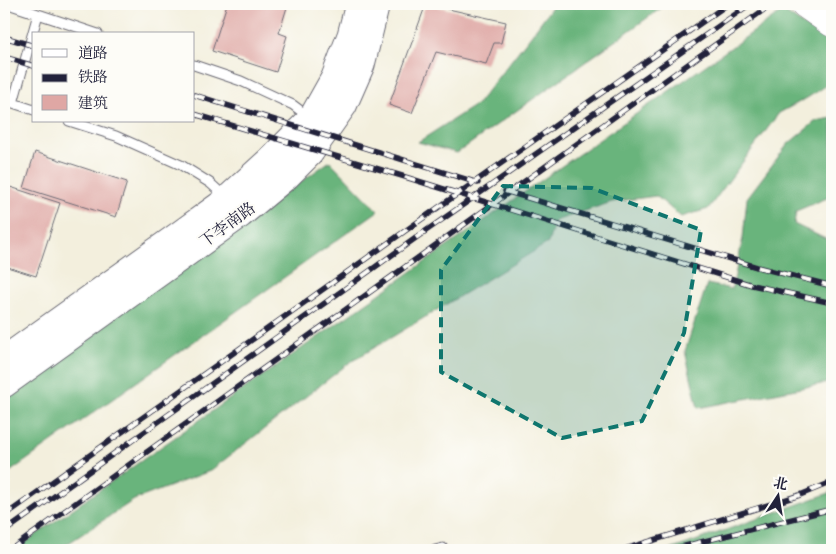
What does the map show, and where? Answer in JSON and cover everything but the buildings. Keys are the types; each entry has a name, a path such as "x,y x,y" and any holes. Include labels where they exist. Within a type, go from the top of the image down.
{"highway":[{"path":"805,4 832,23"}],"main road":[{"name":"下李南路","path":"4,385 242,215 288,176 310,154 314,119 334,77 350,35 358,4"},
{"name":"下李南路","path":"4,359 230,196 314,119 344,106 362,65 377,4"},
{"path":"281,148 303,161"}],"lane":[{"path":"8,4 92,32"},
{"path":"32,109 8,102 38,14"},
{"path":"195,65 241,81 294,105 314,119"},
{"path":"72,122 116,136 181,165 210,183 221,193 230,196"}],"highlighted area":[{"path":"503,186 592,188 701,230 684,333 642,421 562,438 441,372 441,270"}],"green space":[{"path":"554,4 667,4 457,153 418,142 477,104"},
{"path":"783,11 832,45 832,82 779,113 708,209 681,217 656,196 612,202 555,221 548,243 349,363 210,471 134,500 58,550 14,550"},
{"path":"832,118 832,196 796,211 794,224 832,242 832,382 698,408 685,351 707,284 732,289 743,238 747,198 788,144 816,121"},
{"path":"330,161 378,211 4,476 4,392"},
{"path":"832,492 832,550 670,550"}],"railway":[{"path":"4,516 728,4"},
{"path":"4,532 420,235 750,4"},
{"path":"10,550 772,4"},
{"path":"4,37 32,45"},
{"path":"4,57 32,65"},
{"path":"195,95 478,183"},
{"path":"195,114 402,176 752,285 832,303"},
{"path":"505,191 757,267 832,286"},
{"path":"622,550 800,495 832,482"},
{"path":"669,550 832,509"}]}
